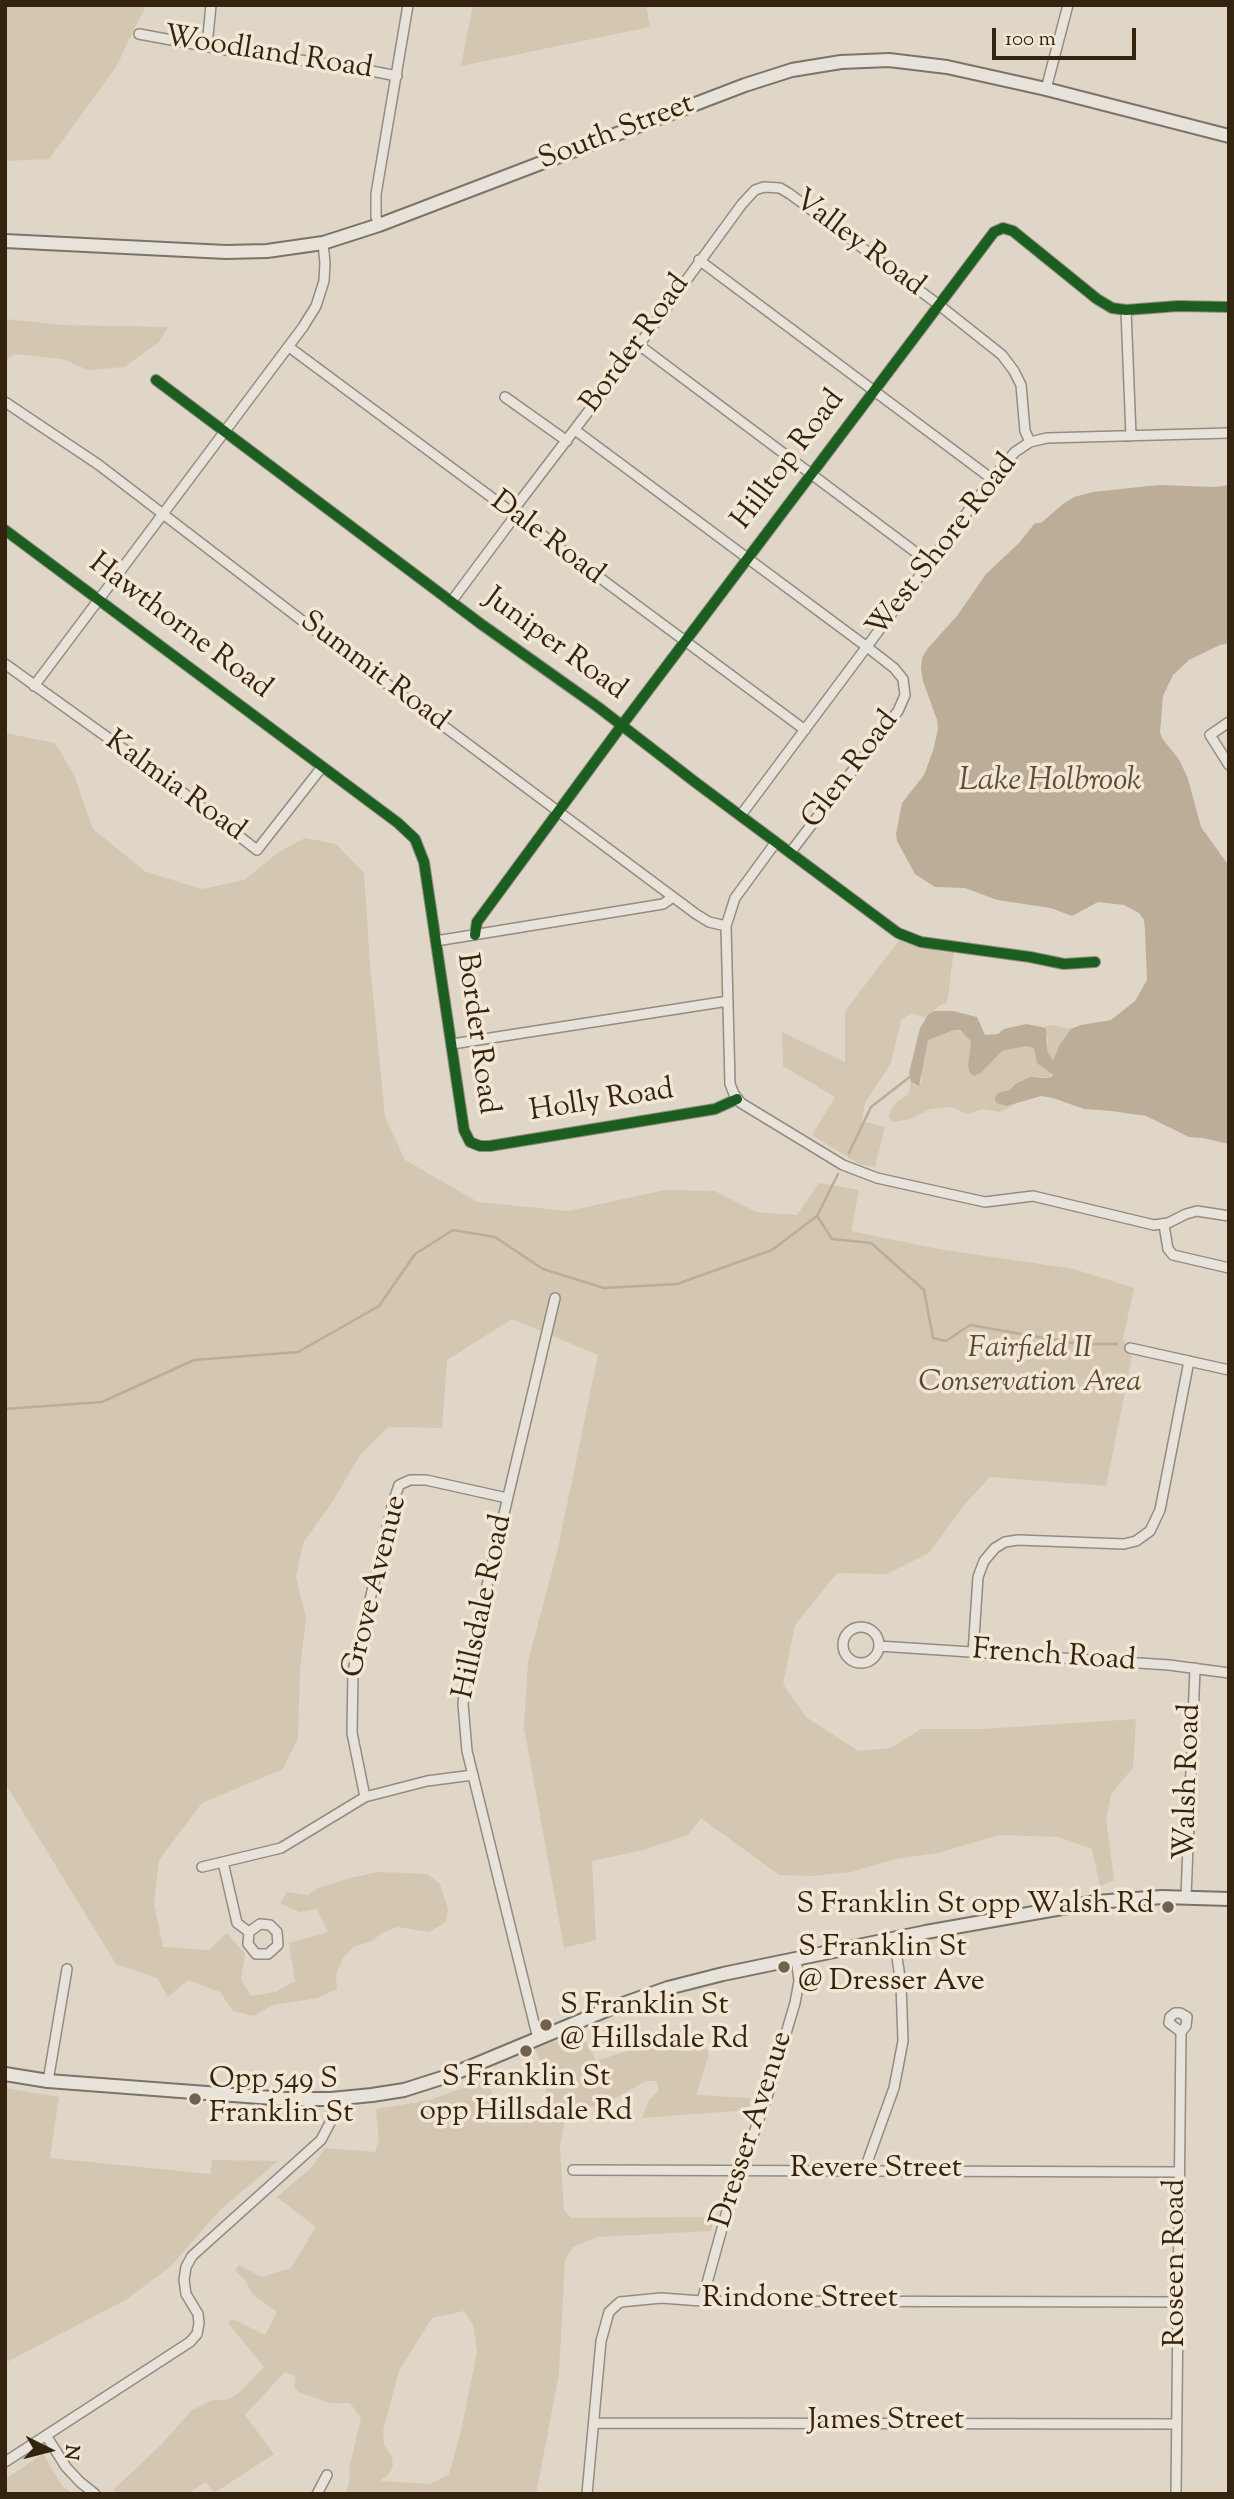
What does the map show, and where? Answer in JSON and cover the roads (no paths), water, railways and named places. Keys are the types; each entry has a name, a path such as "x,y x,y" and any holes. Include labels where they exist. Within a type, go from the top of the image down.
{"main road":[{"name":"South Street","path":"5,241 226,253 267,251 323,243 379,225 745,85 805,68 853,61 901,61 947,67 1046,89 1229,136"},
{"path":"5,2074 48,2081 286,2099 331,2099 393,2092 461,2072 609,2008 668,1988 796,1958 1107,1901 1186,1897 1229,1899"}],"street":[{"path":"207,46 211,5"},
{"path":"379,225 376,217 376,194 408,5"},
{"path":"1046,89 1068,5"},
{"name":"Woodland Road","path":"139,34 397,76"},
{"name":"Border Road","path":"451,602 742,204 755,190 769,186"},
{"name":"Valley Road","path":"769,186 790,194 998,352 1014,371 1021,385 1024,427 1030,442"},
{"name":"Hilltop Road","path":"475,934 477,922 622,725 991,234 1003,228 1016,233 1102,303 1112,308 1126,310 1178,306 1229,307"},
{"path":"34,686 312,313 325,272 323,243"},
{"path":"699,261 992,479"},
{"path":"1126,310 1131,436"},
{"path":"639,345 930,563"},
{"name":"Dale Road","path":"289,347 805,730"},
{"name":"Juniper Road","path":"156,380 898,933 915,941 1064,964 1095,962"},
{"path":"505,397 567,441"},
{"name":"Summit Road","path":"5,401 92,460 703,919 726,926"},
{"name":"Glen Road","path":"575,430 867,647 894,668 903,679 906,689 898,711 790,853"},
{"name":"West Shore Road","path":"741,815 1009,457 1030,442 1047,438 1229,433"},
{"name":"Hawthorne Road","path":"5,530 322,767"},
{"name":"Kalmia Road","path":"5,664 257,850 322,767"},
{"path":"1229,722 1210,735 1229,765"},
{"name":"Border Road","path":"322,767 398,823 418,844 424,862 464,1130 473,1144"},
{"path":"776,842 736,898 726,926 730,1084 737,1099 843,1165 871,1177 985,1202 1033,1196 1149,1224 1164,1225 1197,1211 1229,1216"},
{"path":"436,941 663,905 673,897"},
{"path":"452,1044 727,1002"},
{"name":"Holly Road","path":"473,1144 490,1146 689,1114 721,1108 737,1099"},
{"path":"1164,1225 1168,1250 1173,1255 1229,1268"},
{"name":"Hillsdale Road","path":"538,2039 473,1775 463,1721 464,1687 555,1298"},
{"path":"1130,1348 1229,1370"},
{"path":"973,1653 978,1577 984,1561 995,1548 1005,1542 1018,1540 1124,1544 1141,1539 1150,1531 1160,1510 1189,1361"},
{"name":"Grove Avenue","path":"365,1797 352,1733 354,1671 399,1485 411,1480 426,1480 508,1498"},
{"path":"862,1627 873,1631 879,1646 870,1660 860,1662 850,1658 844,1644 852,1630 862,1627"},
{"name":"French Road","path":"879,1646 1195,1668 1229,1673"},
{"name":"Walsh Road","path":"1186,1897 1195,1668"},
{"path":"202,1867 281,1847 365,1797 416,1783 473,1775"},
{"path":"223,1862 235,1919 249,1932"},
{"path":"864,2171 894,2088 903,2041 901,1984 894,1938"},
{"name":"Dresser Avenue","path":"702,2301 740,2171 767,2097 795,2003 799,1981 796,1958"},
{"path":"48,2081 67,1969"},
{"name":"Roseen Road","path":"1177,2494 1181,2032"},
{"path":"5,2462 190,2342 197,2334 199,2323 198,2314 186,2294 184,2280 186,2267 192,2256 321,2140 331,2119 331,2099"},
{"name":"Revere Street","path":"573,2170 1179,2172"},
{"name":"Rindone Street","path":"587,2494 601,2341 609,2312 620,2302 661,2298 702,2301 1178,2302"},
{"name":"James Street","path":"594,2423 1177,2424"},
{"path":"47,2437 66,2467 95,2494"},
{"path":"317,2494 327,2475"}],"water":[{"name":"Lake Holbrook","path":"1159,485 1229,485 1229,643 1189,660 1173,675 1163,696 1160,732 1180,761 1188,779 1201,827 1229,866 1229,1144 1189,1137 1146,1116 1084,1109 1053,1098 1041,1096 1007,1106 999,1104 995,1101 998,1093 1010,1090 1015,1084 1030,1077 1046,1078 1053,1075 1037,1063 1034,1048 1026,1046 1002,1051 982,1072 974,1076 968,1066 971,1041 960,1030 928,1040 919,1086 911,1082 909,1073 920,1028 934,1011 953,1011 977,1017 985,1035 998,1034 1004,1029 1026,1024 1042,1027 1046,1029 1047,1050 1053,1061 1060,1044 1071,1029 1111,1020 1135,1001 1147,980 1144,920 1139,913 1124,905 1098,902 1072,916 1051,908 997,900 965,888 935,887 915,874 897,841 896,834 902,803 924,775 938,729 921,668 922,658 928,648 957,616 986,574 1019,543 1035,523 1041,523 1074,497 1093,492"}],"waterway":[{"path":"849,1153 871,1107 911,1076"},
{"path":"5,1409 102,1402 194,1360 298,1352 379,1306 415,1254 453,1230 495,1237 543,1269 604,1288 677,1284 772,1250 817,1216 838,1174"},
{"path":"817,1216 832,1239 871,1243 924,1290 933,1338 946,1341 970,1325 1078,1344 1117,1344"}],"place":[{"name":"S Franklin St opp Walsh Rd","path":"1168,1907"},
{"name":"S Franklin St @ Dresser Ave","path":"784,1967"},
{"name":"S Franklin St @ Hillsdale Rd","path":"546,2025"},
{"name":"S Franklin St opp Hillsdale Rd","path":"526,2051"},
{"name":"Opp 549 S Franklin St","path":"195,2099"}],"park label":[{"name":"Fairfield II Conservation Area","path":"1030,1368"}]}
